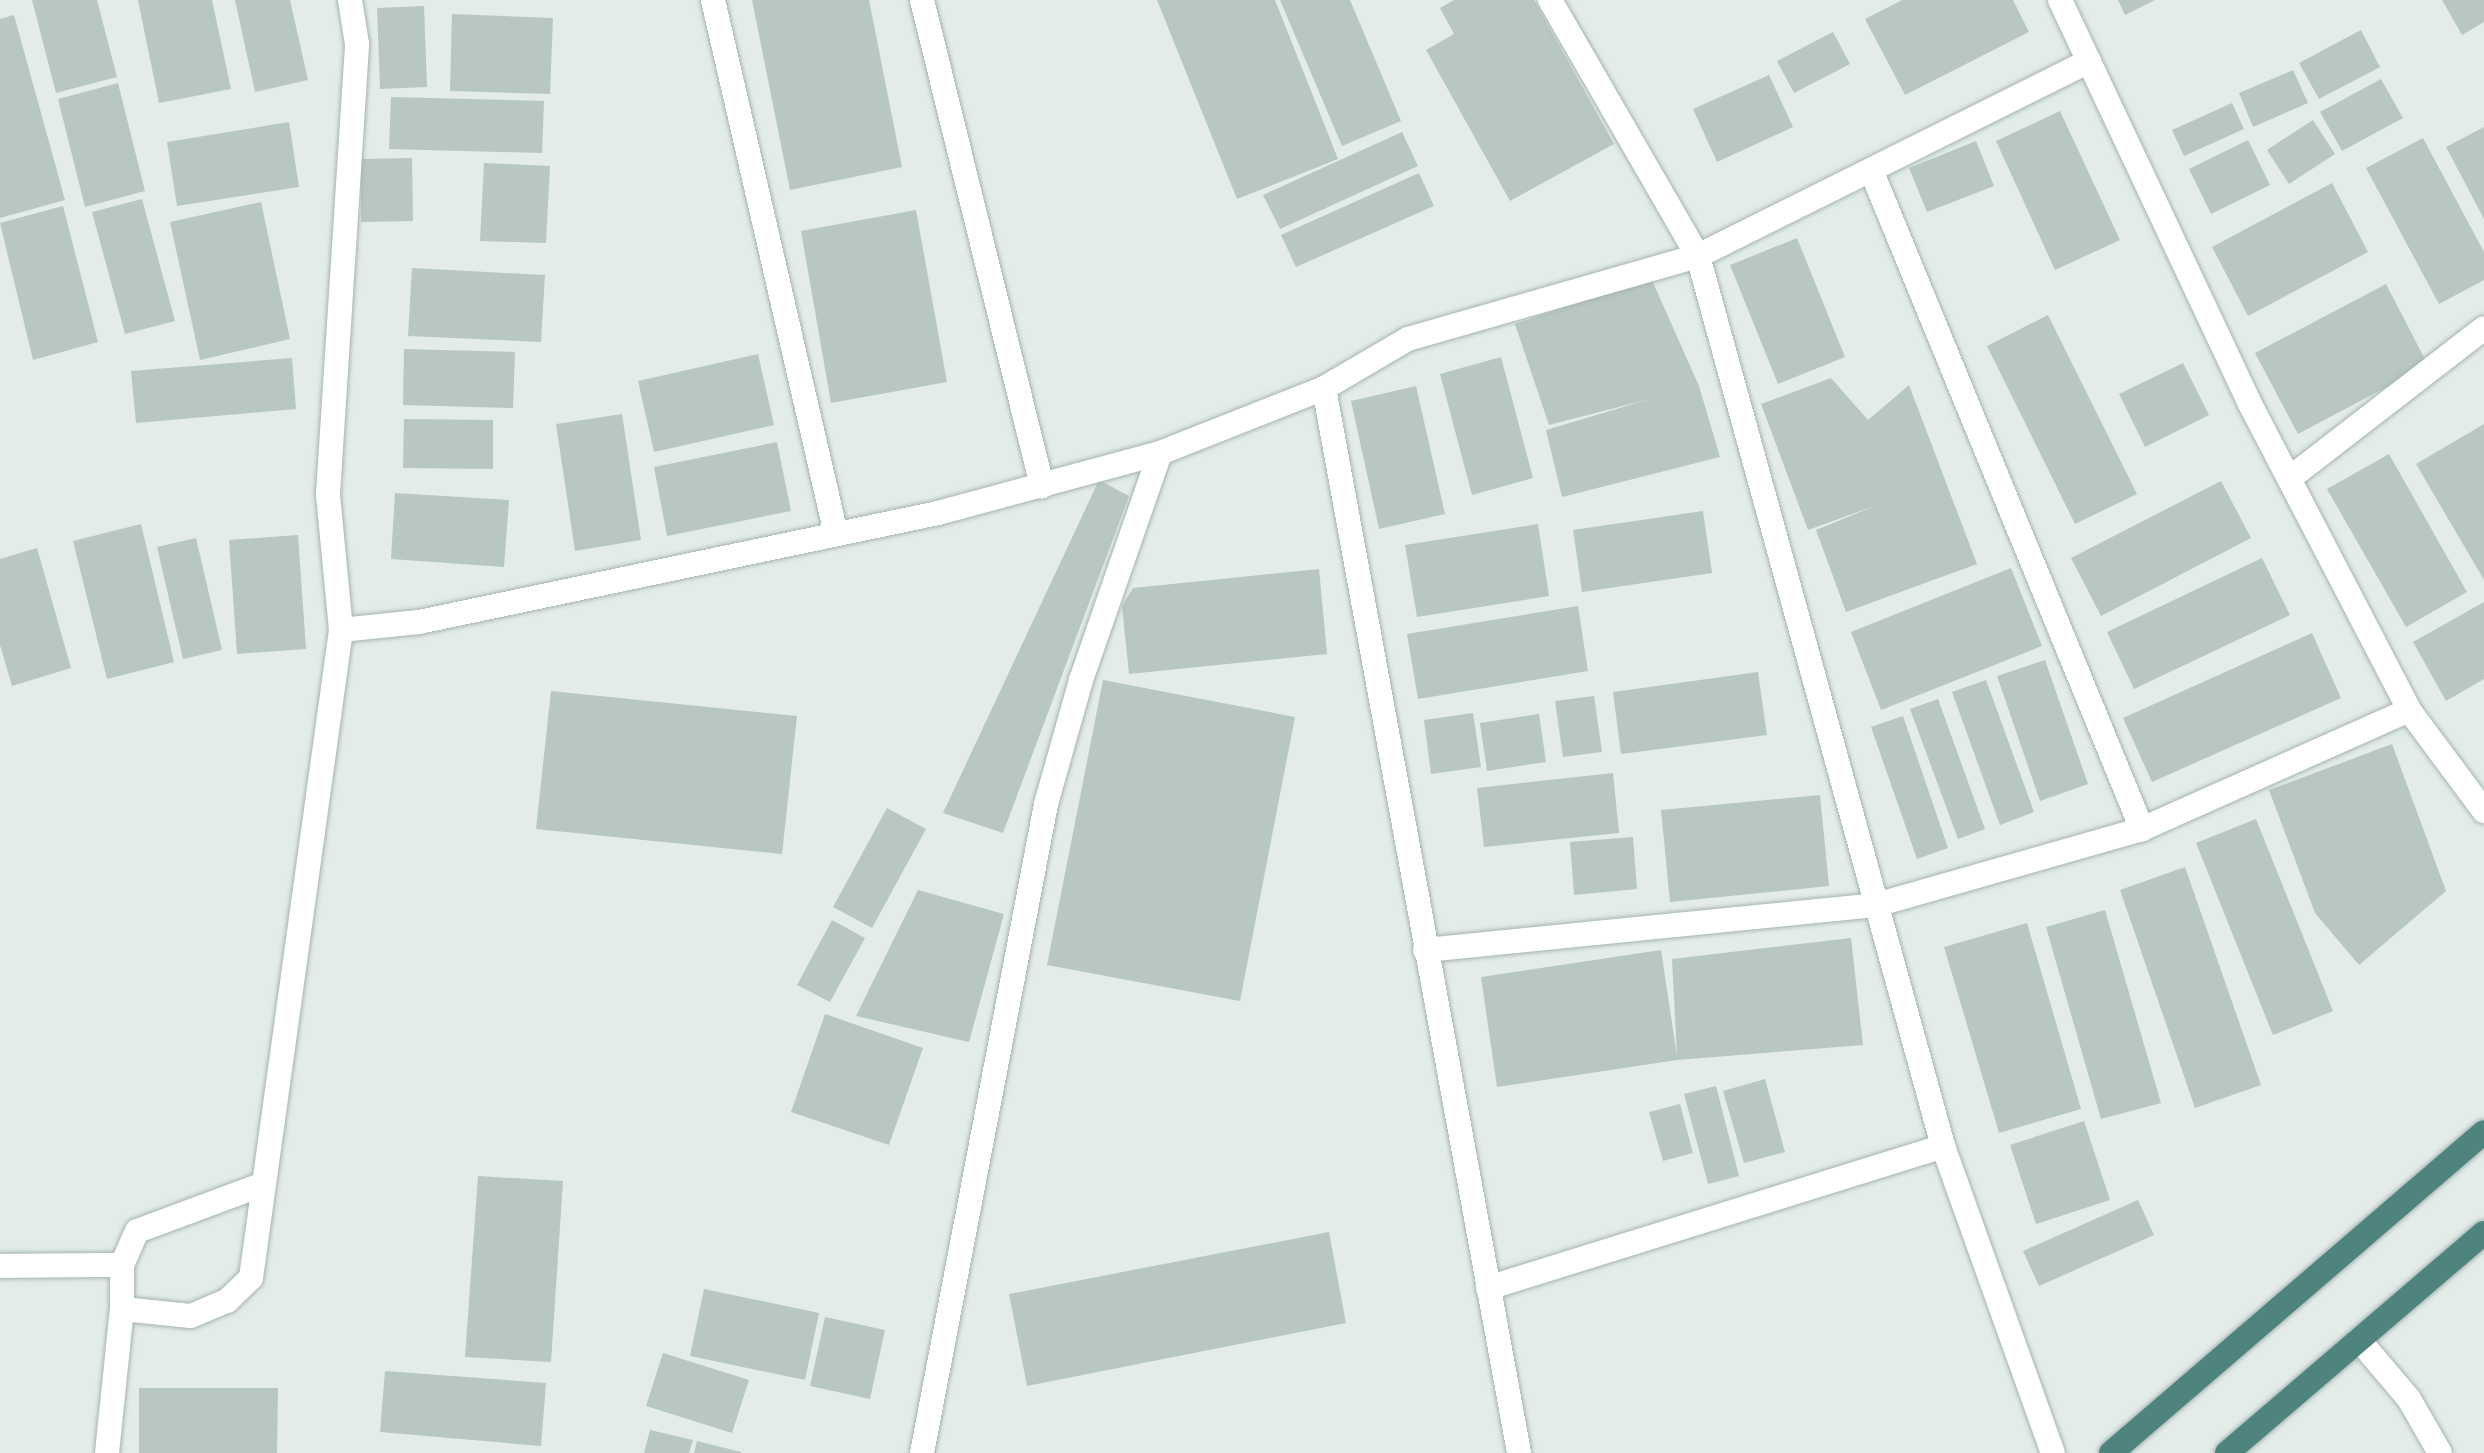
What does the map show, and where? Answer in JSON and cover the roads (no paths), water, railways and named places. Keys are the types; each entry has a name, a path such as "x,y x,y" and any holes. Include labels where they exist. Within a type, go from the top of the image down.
{"highway":[{"path":"2111,1453 2484,1132"},
{"path":"2227,1453 2484,1233"}],"street":[{"path":"122,1309 191,1316 227,1301 251,1278 261,1185 341,630 328,494 357,44 350,0"},
{"path":"713,0 836,534"},
{"path":"922,0 1042,486"},
{"path":"1550,0 1698,256 1943,1146 2053,1453"},
{"path":"2060,0 2290,478 2409,710 2484,811"},
{"path":"341,630 419,622 836,534 1042,486 1160,453 1324,388 1408,339 1698,256 2089,61"},
{"path":"1871,170 2142,829"},
{"path":"2290,478 2484,328"},
{"path":"1324,388 1519,1453"},
{"path":"922,1453 1046,804 1081,680 1160,453"},
{"path":"1425,950 1876,905 2142,829 2409,710"},
{"path":"1488,1288 1943,1146"},
{"path":"107,1453 122,1309 122,1265 137,1231 261,1185"},
{"path":"0,1266 122,1265"},
{"path":"2359,1340 2409,1399 2440,1453"}]}
